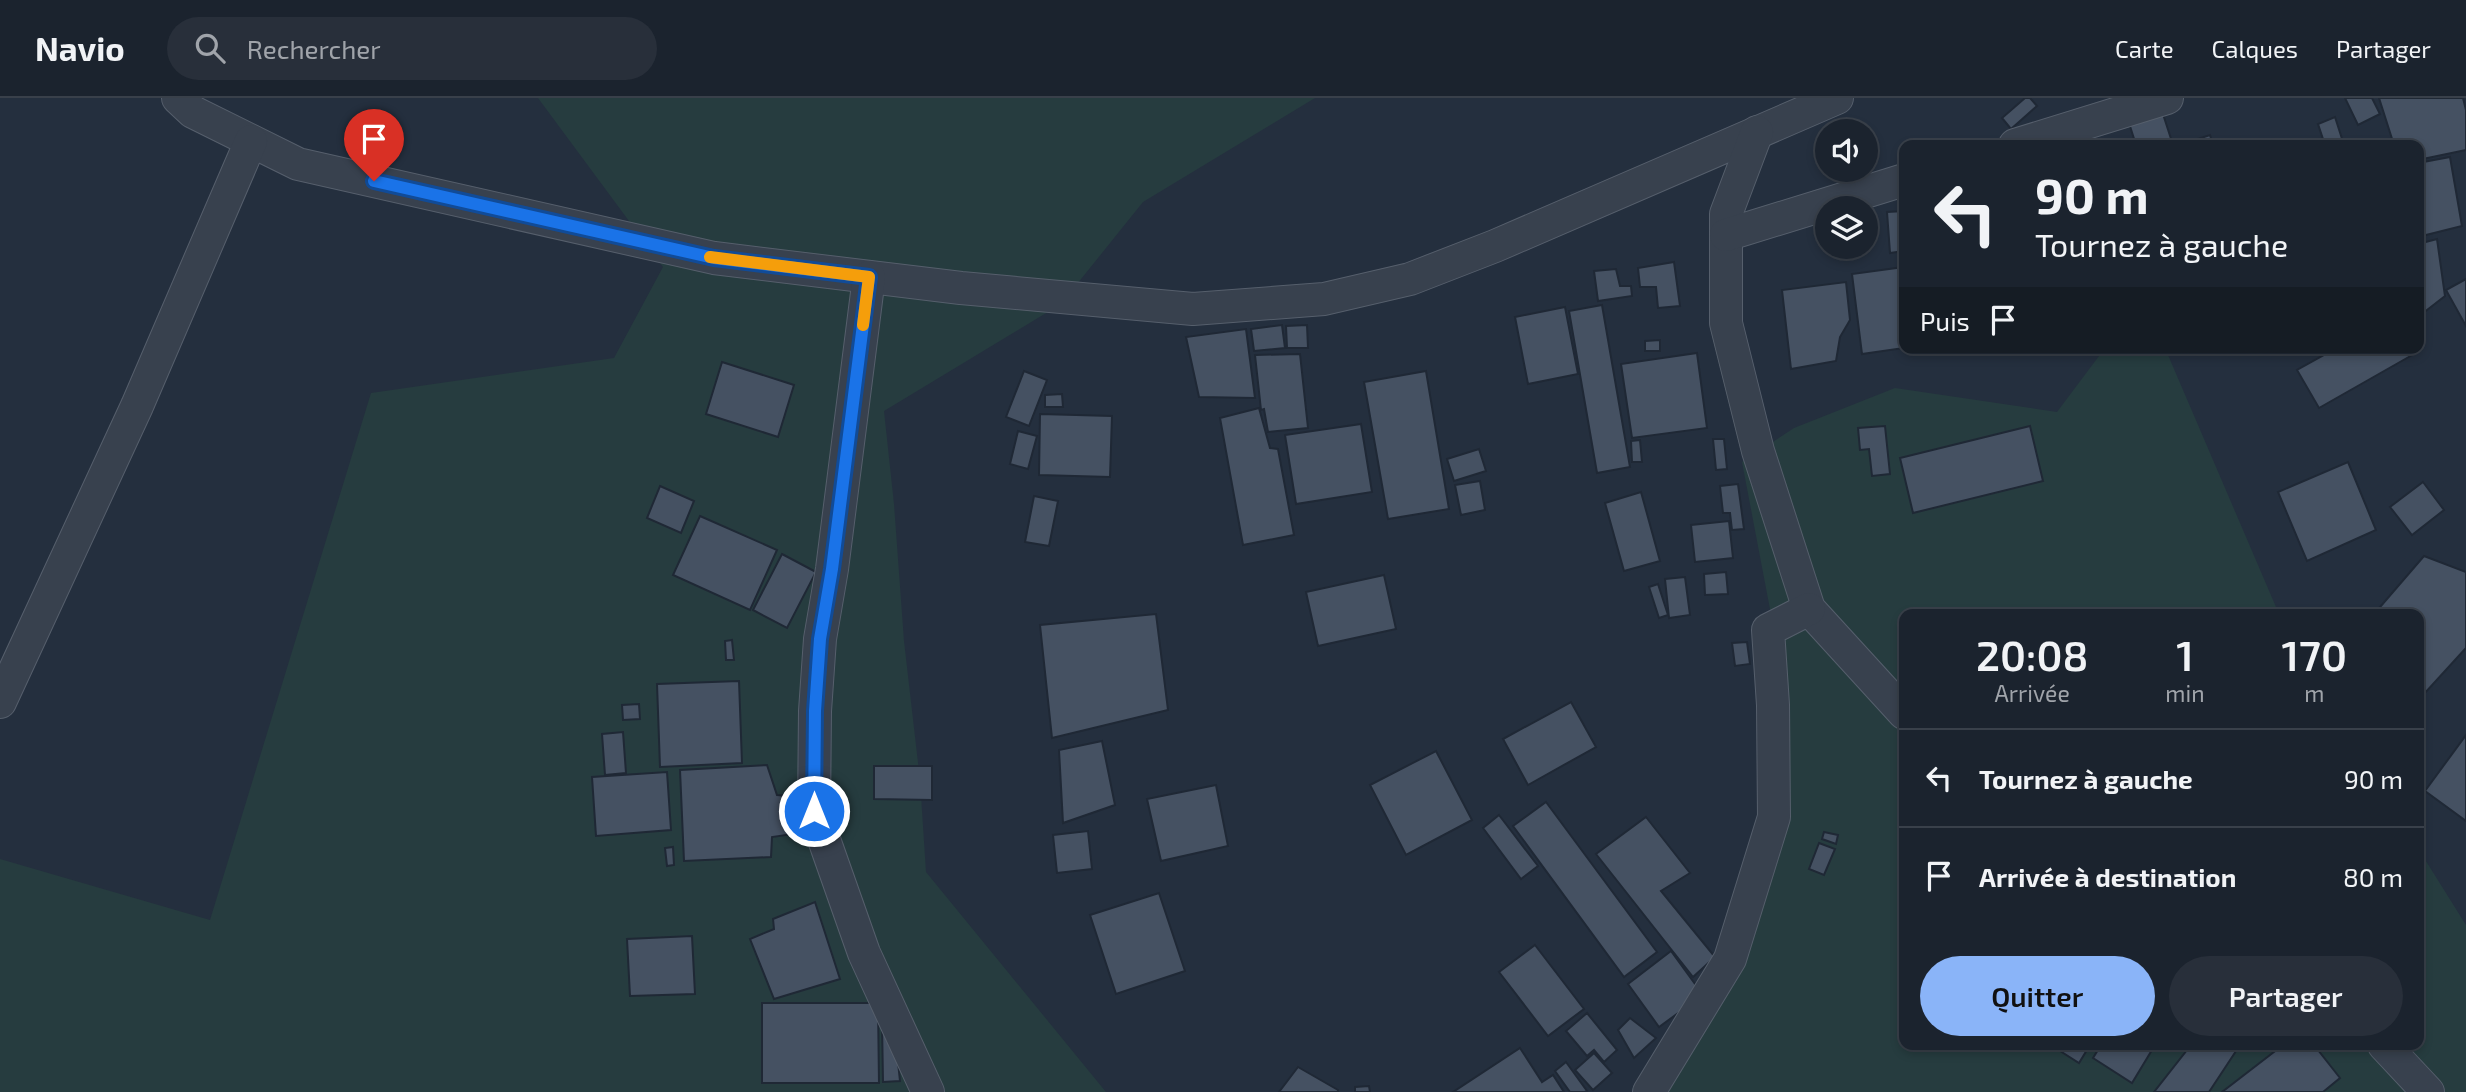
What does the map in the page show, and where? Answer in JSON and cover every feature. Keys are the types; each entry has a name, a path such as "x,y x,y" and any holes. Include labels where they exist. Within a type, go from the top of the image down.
{"street":[{"path":"177,98 193,112 298,164 714,258 961,288 1193,309 1324,299 1410,279 1495,246 1837,98"},
{"path":"2031,140 2167,98"},
{"path":"1757,132 1727,214 1726,323 1758,451 1809,609 1899,708"},
{"path":"0,702 137,406 251,141"},
{"path":"1726,235 1899,182"},
{"path":"869,277 832,569 820,639 815,711 814,811 864,953 928,1092"},
{"path":"1649,1092 1730,959 1774,817 1773,705 1768,630 1809,609"},
{"path":"2389,1050 2428,1092"}],"green space":[{"path":"538,98 1315,98 1143,202 1061,304 884,411 904,641 920,780 926,872 1106,1092 0,1092 0,859 210,920 371,393 614,358 663,267"},
{"path":"2100,354 2168,354 2277,609 1899,609 1899,1050 2424,1050 2424,858 2466,925 2466,1092 1639,1092 1632,1089 1721,968 1770,818 1773,625 1742,462 1794,428 1895,388 2057,412"}],"building":[{"path":"2025,98 2030,98 2037,106 2011,129 2002,118"},
{"path":"2345,98 2372,98 2380,114 2358,125"},
{"path":"2379,98 2463,98 2466,110 2466,150 2424,159 2424,140 2392,140"},
{"path":"2162,111 2171,140 2134,140 2129,123"},
{"path":"2335,117 2342,140 2323,140 2318,124"},
{"path":"2210,135 2212,140 2195,140"},
{"path":"2450,157 2462,226 2424,236 2424,162"},
{"path":"1899,211 1899,252 1890,253 1887,212"},
{"path":"2437,239 2445,296 2424,312 2424,242"},
{"path":"1674,262 1680,306 1658,308 1656,287 1640,287 1638,268"},
{"path":"1899,268 1899,349 1862,354 1852,274"},
{"path":"1616,269 1620,286 1631,286 1632,296 1598,301 1594,271"},
{"path":"2466,279 2466,326 2446,290"},
{"path":"1846,282 1850,320 1840,337 1836,361 1791,369 1782,290"},
{"path":"1602,305 1630,467 1597,473 1569,311"},
{"path":"1565,307 1578,374 1528,384 1515,317"},
{"path":"1282,325 1285,348 1254,351 1251,329"},
{"path":"1307,325 1308,348 1287,348 1286,326"},
{"path":"1246,329 1255,398 1199,397 1186,337"},
{"path":"1660,340 1660,351 1645,351 1645,341"},
{"path":"1697,353 1707,428 1632,438 1621,364"},
{"path":"1300,354 1308,428 1268,432 1264,409 1261,410 1255,355"},
{"path":"2326,354 2414,354 2319,408 2297,370"},
{"path":"722,362 794,385 778,437 706,414"},
{"path":"1024,371 1047,380 1029,426 1006,417"},
{"path":"1426,371 1449,509 1388,519 1364,382"},
{"path":"1062,394 1063,407 1045,407 1045,395"},
{"path":"1259,408 1270,448 1278,449 1294,535 1243,545 1220,418"},
{"path":"1040,414 1112,416 1110,477 1039,475"},
{"path":"1361,424 1372,492 1296,504 1285,435"},
{"path":"1885,426 1890,474 1872,476 1869,449 1860,450 1858,428"},
{"path":"2030,426 2043,481 1913,513 1900,458"},
{"path":"1018,431 1037,436 1028,469 1010,464"},
{"path":"1713,439 1724,439 1727,469 1716,470"},
{"path":"1640,440 1642,462 1632,462 1631,441"},
{"path":"1479,449 1486,471 1454,481 1447,459"},
{"path":"2348,462 2376,530 2307,561 2278,492"},
{"path":"1480,481 1485,510 1461,515 1455,485"},
{"path":"2423,482 2444,510 2412,535 2390,507"},
{"path":"1738,484 1744,529 1732,530 1730,513 1723,513 1720,486"},
{"path":"660,486 694,501 681,533 647,518"},
{"path":"1641,492 1660,561 1624,571 1605,503"},
{"path":"1034,496 1058,501 1049,546 1025,542"},
{"path":"700,516 777,550 750,610 673,575"},
{"path":"1729,521 1733,558 1695,562 1691,525"},
{"path":"782,554 816,572 787,628 753,610"},
{"path":"2424,556 2466,572 2466,648 2424,694 2424,609 2378,609"},
{"path":"1726,572 1728,594 1705,595 1704,574"},
{"path":"1384,575 1396,629 1318,646 1306,592"},
{"path":"1685,577 1690,615 1669,618 1665,579"},
{"path":"1658,584 1668,615 1659,618 1649,587"},
{"path":"1156,614 1168,710 1052,738 1040,625"},
{"path":"732,640 734,660 726,660 725,641"},
{"path":"1747,642 1750,664 1735,666 1732,643"},
{"path":"739,681 742,763 660,767 657,684"},
{"path":"1571,702 1596,747 1528,785 1503,739"},
{"path":"639,704 640,719 623,720 622,705"},
{"path":"623,732 626,773 605,775 602,734"},
{"path":"2466,735 2466,821 2425,791"},
{"path":"1102,741 1115,805 1063,823 1059,750"},
{"path":"1436,751 1472,820 1406,855 1370,785"},
{"path":"767,765 777,795 802,797 806,832 772,837 771,857 684,861 680,770"},
{"path":"874,766 932,766 932,800 874,799"},
{"path":"667,772 671,830 596,836 592,777"},
{"path":"1216,785 1228,846 1161,861 1147,799"},
{"path":"1546,802 1657,952 1624,977 1513,826"},
{"path":"1499,815 1538,866 1521,879 1483,828"},
{"path":"1646,817 1690,873 1661,891 1715,957 1693,977 1596,854"},
{"path":"1088,831 1092,869 1057,873 1053,835"},
{"path":"1824,832 1838,835 1836,844 1822,839"},
{"path":"1819,843 1835,849 1824,875 1809,869"},
{"path":"673,847 674,865 667,866 665,848"},
{"path":"1159,893 1185,971 1116,994 1090,915"},
{"path":"815,902 840,979 774,999 750,939 774,929 773,919"},
{"path":"692,936 695,994 630,996 627,939"},
{"path":"1535,945 1584,1009 1548,1036 1499,972"},
{"path":"1671,951 1703,995 1659,1027 1628,984"},
{"path":"762,1003 878,1003 879,1083 762,1083"},
{"path":"1587,1013 1617,1050 1604,1062 1594,1050 1587,1056 1566,1031"},
{"path":"1630,1018 1656,1038 1634,1058 1618,1030"},
{"path":"882,1023 897,1053 900,1081 883,1082"},
{"path":"1520,1048 1542,1082 1553,1075 1564,1092 1453,1092"},
{"path":"2059,1050 2087,1050 2079,1063"},
{"path":"2098,1050 2152,1050 2132,1083 2093,1058"},
{"path":"2187,1050 2237,1050 2209,1092 2154,1092"},
{"path":"2277,1050 2318,1050 2340,1078 2323,1092 2222,1092"},
{"path":"1594,1053 1612,1073 1593,1090 1575,1070"},
{"path":"1566,1062 1587,1091 1570,1092 1555,1071"},
{"path":"1298,1067 1338,1090 1338,1092 1279,1092"},
{"path":"1369,1086 1370,1092 1355,1092 1355,1087"}],"slow traffic":[{"path":"710,257 869,277 863,325"}],"route":[{"path":"374,181 714,258 869,277 832,569 820,639 815,711 814,811"}]}
